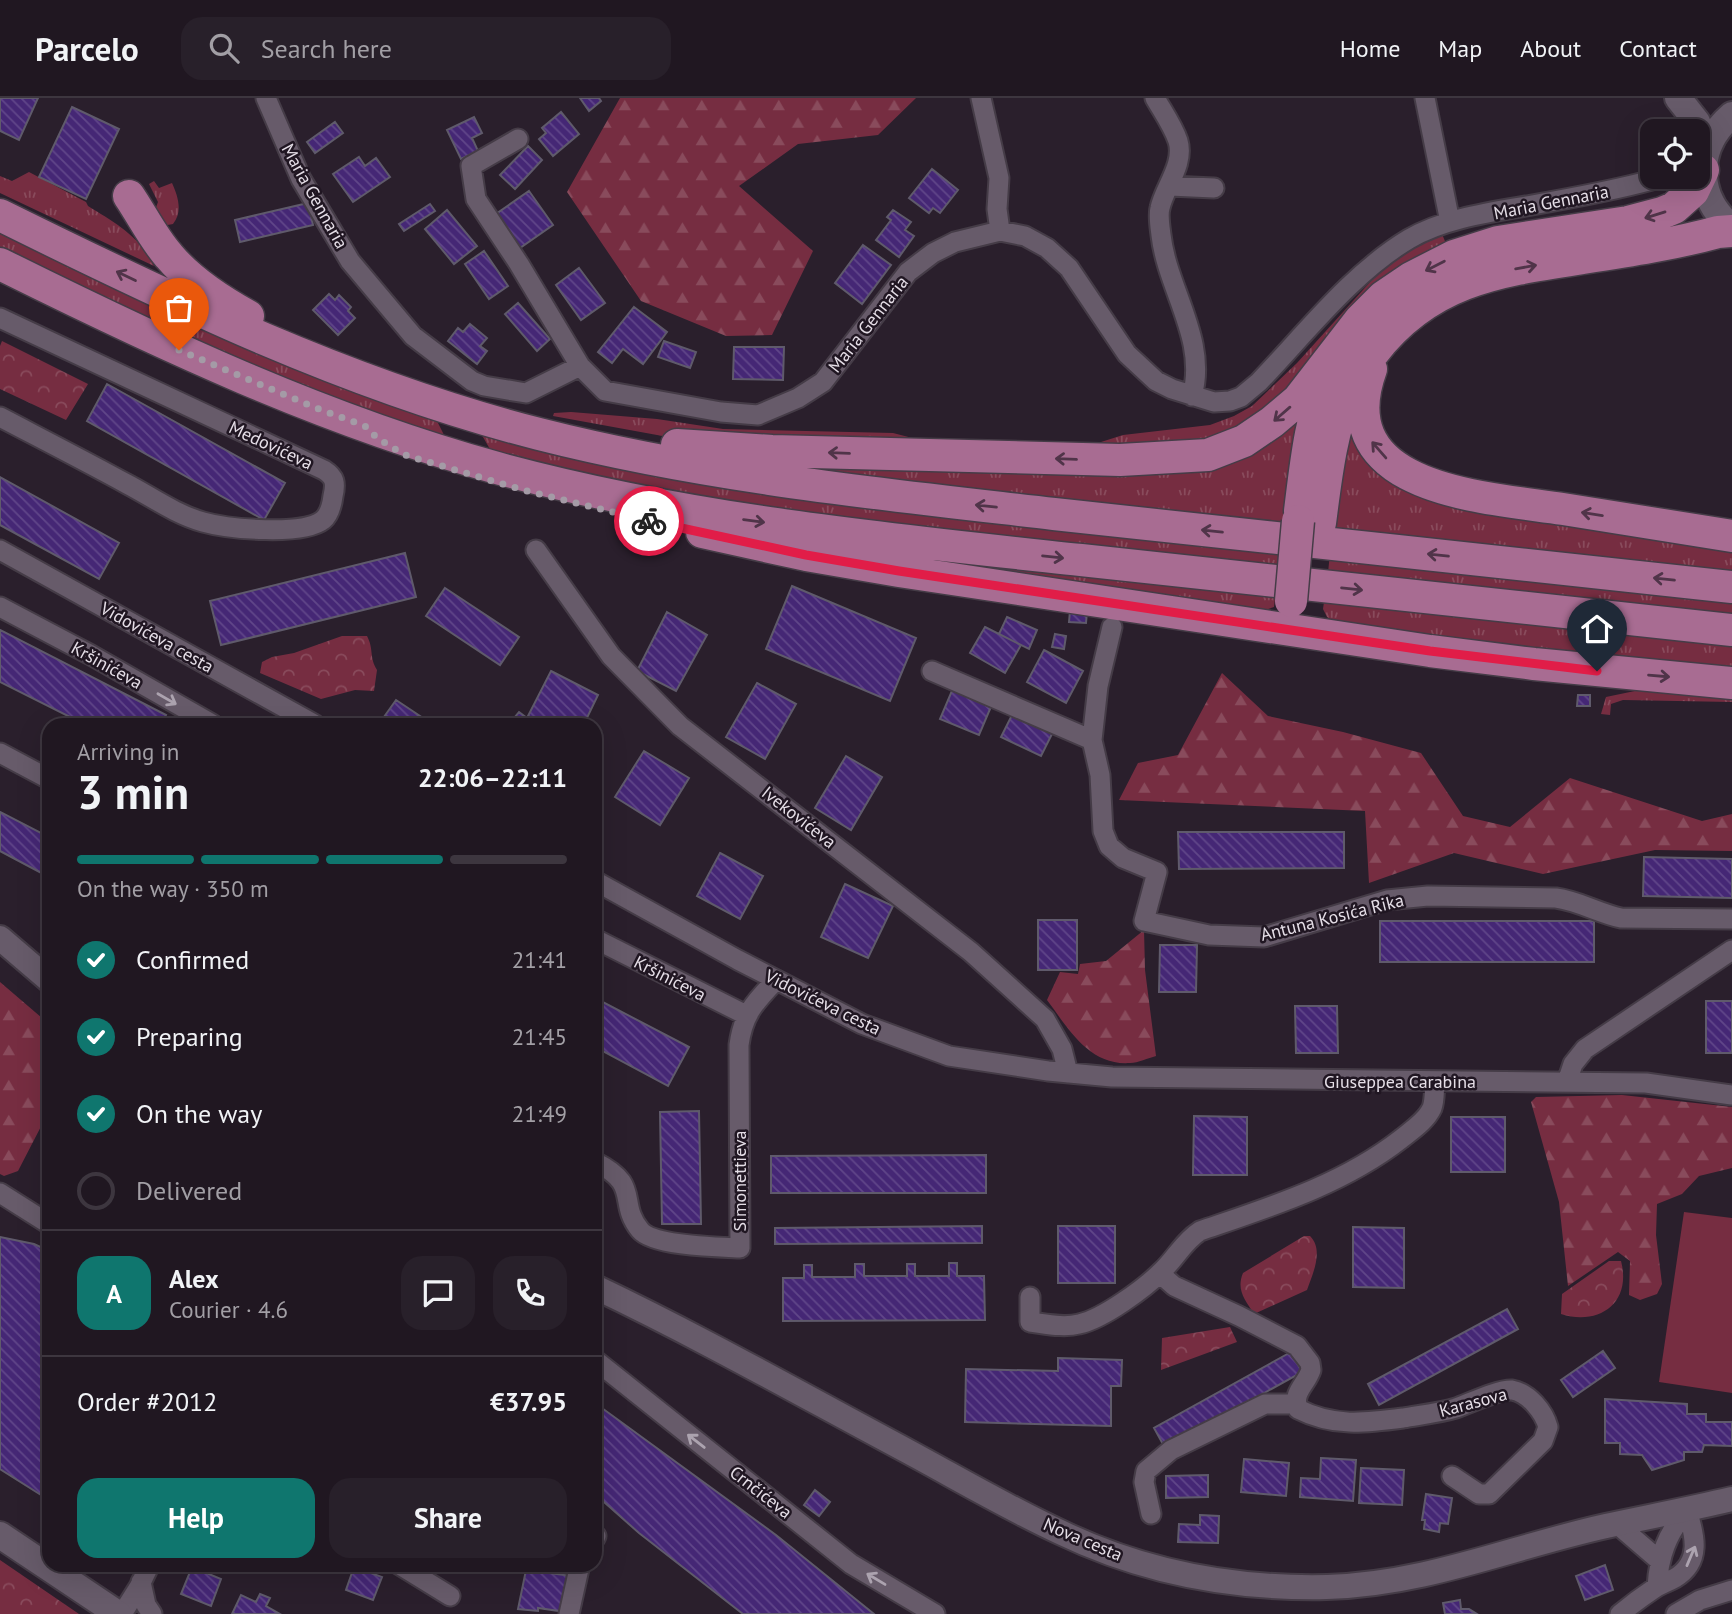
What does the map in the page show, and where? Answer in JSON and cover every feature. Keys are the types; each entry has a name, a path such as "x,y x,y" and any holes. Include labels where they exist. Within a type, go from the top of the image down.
{"highway":[{"path":"128,196 167,254 183,272 213,294 246,315 445,402 638,439 711,448 1120,460 1178,458 1208,454 1235,445 1272,422 1298,400 1360,320 1382,297 1411,278 1454,256 1498,243 1661,214 1674,208 1694,189"},
{"path":"0,215 203,313 333,368 540,434 646,458 871,494 1732,587"},
{"path":"1309,522 1343,404 1359,371 1381,341 1403,318 1437,296 1473,280 1520,267 1636,250 1732,229"},
{"path":"0,264 147,336 279,393 365,426 397,452 484,472 651,503 827,531 1732,630"},
{"path":"1381,341 1368,379 1364,400 1365,425 1370,440 1379,452 1413,478 1458,493 1732,536"},
{"path":"1300,631 1308,617 1301,602 1309,522 1309,438 1320,396 1342,344"},
{"path":"484,472 645,520 806,555 1534,664 1732,682"}],"main road":[{"path":"1678,98 1695,119"},
{"path":"1710,144 1713,135 1732,116"},
{"path":"1705,189 1712,205 1732,229"},
{"path":"0,1535 42,1563"},
{"path":"56,1572 120,1614"}],"street":[{"name":"Maria Gennaria","path":"266,98 301,179 351,261 412,336 465,376 484,386 526,393 580,366"},
{"path":"981,98 999,178 1000,231"},
{"path":"1155,98 1178,142 1179,155 1160,208 1161,234 1165,260 1188,322 1194,351 1197,379 1192,397"},
{"path":"1425,98 1450,222"},
{"name":"Maria Gennaria","path":"518,139 471,166 477,200 580,366 605,391 721,412 758,415 798,398 823,382 908,272 933,253 955,242 1000,231 1025,236 1047,248 1069,268 1127,354 1156,381 1192,397 1214,402 1230,401 1241,397 1259,382 1380,258 1412,237 1450,222 1640,183"},
{"path":"1170,186 1214,188"},
{"name":"Medovićeva","path":"0,318 324,470 332,475 335,484 332,503 326,518 315,525 294,528 244,528 203,522 162,504 0,417"},
{"name":"Vidovićeva cesta","path":"0,550 303,718"},
{"name":"Ivekovićeva","path":"536,550 611,656 680,726 971,952 1045,1018 1062,1049 1068,1073"},
{"name":"Kršinićeva","path":"0,607 92,655 202,718"},
{"path":"932,671 1092,740 1098,686 1112,627"},
{"name":"Antuna Kosića Rika","path":"1092,740 1100,775 1104,831 1109,846 1123,858 1157,873 1144,921 1209,934 1264,937 1387,900 1428,896 1556,898 1621,918 1732,919"},
{"path":"0,753 42,775"},
{"name":"Vidovićeva cesta","path":"602,885 862,1024 949,1056 1068,1073"},
{"path":"0,938 42,974"},
{"name":"Kršinićeva","path":"602,943 746,1015"},
{"path":"1567,1082 1576,1059 1585,1049 1732,950"},
{"name":"Simonettieva","path":"602,1166 624,1183 634,1219 642,1232 661,1240 740,1248 739,1045 746,1015 776,980"},
{"name":"Giuseppea Carabina","path":"1068,1073 1189,1079 1646,1083 1732,1095"},
{"path":"1030,1297 1030,1322 1079,1324 1098,1318 1162,1272 1192,1236 1200,1231 1260,1212 1331,1182 1396,1143 1413,1129 1433,1106 1435,1081"},
{"path":"2,1194 42,1220"},
{"path":"1151,1514 1144,1482 1146,1471 1171,1450 1265,1404 1296,1404 1295,1397 1311,1370 1310,1363 1297,1346 1168,1283 1162,1272"},
{"name":"Nova cesta","path":"602,1290 684,1330 1061,1533 1152,1567 1212,1580 1268,1586 1391,1581 1460,1567 1617,1524 1732,1499"},
{"name":"Crnčićeva","path":"602,1366 851,1564 935,1614"},
{"name":"Karasova","path":"1296,1404 1298,1409 1324,1420 1369,1423 1449,1410 1507,1390 1521,1392 1541,1412 1548,1427 1543,1441 1489,1494 1479,1494 1452,1476"},
{"path":"1657,1587 1660,1560 1673,1527 1687,1510"},
{"path":"1620,1614 1657,1587 1678,1577 1690,1562 1695,1550 1695,1536 1687,1510"},
{"path":"1617,1524 1660,1560"},
{"path":"411,1572 450,1596"},
{"path":"569,1614 578,1572"},
{"path":"120,1614 146,1573"},
{"path":"146,1573 146,1605 152,1614"},
{"path":"1676,1614 1700,1600 1732,1590"}],"green space":[{"path":"620,98 916,98 878,135 798,144 739,186 813,251 772,335 726,336 641,301 567,192"},
{"path":"29,172 86,202 126,231 142,247 154,266 0,193 0,176 12,181"},
{"path":"154,181 159,188 172,183 179,209 173,224 162,226 155,210 158,202 149,184"},
{"path":"0,228 435,417 445,437 442,440 255,370 0,250"},
{"path":"1442,234 1449,251 1294,389 1223,442 1079,449 1123,435 1210,425 1252,406 1297,363 1390,260"},
{"path":"2,341 88,384 66,420 0,389"},
{"path":"1303,410 1283,526 765,467 1168,469"},
{"path":"554,413 657,419 723,429 893,433 951,448 668,437 553,416"},
{"path":"1351,423 1374,465 1732,543 1732,573 1332,529"},
{"path":"479,430 1280,548 1278,568 866,523 651,490 491,451"},
{"path":"841,545 972,564 1273,596 1274,607 1247,616"},
{"path":"1330,553 1732,598 1732,617 1328,573"},
{"path":"1324,602 1596,632 1732,642 1732,675 1331,623 1332,620 1323,609"},
{"path":"342,636 367,636 377,670 374,691 355,690 321,699 260,673 262,662 272,657 294,653"},
{"path":"1222,673 1268,716 1421,753 1463,816 1510,827 1570,778 1702,821 1732,814 1732,851 1655,850 1543,874 1454,853 1369,883 1365,811 1119,800 1138,763 1178,755"},
{"path":"1654,687 1732,693 1732,702 1623,700 1611,704 1610,715 1601,714 1606,697"},
{"path":"1144,930 1145,970 1156,1056 1133,1063 1116,1062 1091,1052 1072,1033 1047,1000 1060,972 1078,974 1080,964 1106,961"},
{"path":"0,982 42,1018 42,1125 18,1171 4,1176 0,1174"},
{"path":"1622,1095 1732,1107 1732,1168 1699,1176 1682,1194 1657,1204 1656,1235 1662,1284 1657,1294 1640,1300 1629,1295 1630,1261 1618,1252 1568,1286 1559,1202 1531,1102 1536,1097"},
{"path":"1684,1212 1732,1218 1732,1393 1659,1382"},
{"path":"1304,1236 1310,1236 1317,1255 1307,1290 1254,1314 1241,1290 1243,1273"},
{"path":"1609,1261 1621,1261 1623,1276 1622,1289 1609,1308 1588,1317 1561,1314 1562,1294"},
{"path":"1230,1327 1237,1342 1161,1370 1162,1338"},
{"path":"0,1560 79,1614 0,1614"}],"building":[{"path":"0,98 38,98 19,140 0,131"},
{"path":"580,98 599,98 601,101 589,111"},
{"path":"72,107 119,129 86,199 39,177"},
{"path":"561,112 579,134 553,156 539,139 546,133 542,128"},
{"path":"474,117 482,133 472,138 478,151 461,159 447,130"},
{"path":"335,122 343,133 315,153 307,142"},
{"path":"528,146 542,160 515,189 500,175"},
{"path":"359,157 365,166 376,158 390,177 353,202 333,174"},
{"path":"932,169 958,190 940,213 933,208 929,213 909,198"},
{"path":"529,191 553,225 517,250 493,216"},
{"path":"308,203 313,225 240,242 235,220"},
{"path":"430,204 435,211 404,231 399,224"},
{"path":"447,210 477,246 454,264 425,229"},
{"path":"893,210 911,222 905,230 914,236 899,257 876,240 891,220 887,217"},
{"path":"863,245 891,265 862,304 835,283"},
{"path":"484,251 508,286 489,299 465,264"},
{"path":"579,268 605,303 581,320 556,285"},
{"path":"329,294 335,300 339,295 351,307 348,311 355,318 338,335 313,310"},
{"path":"518,303 550,339 537,351 505,314"},
{"path":"634,307 667,332 643,364 623,349 612,363 598,352"},
{"path":"470,324 487,338 480,346 487,351 477,364 448,341 458,328 463,332"},
{"path":"664,341 696,352 690,368 658,357"},
{"path":"734,347 784,347 783,380 733,379"},
{"path":"107,384 285,483 264,520 87,421"},
{"path":"0,477 119,543 99,579 0,525"},
{"path":"405,553 416,597 221,645 210,601"},
{"path":"792,586 916,638 890,701 766,649"},
{"path":"445,588 519,637 500,665 426,616"},
{"path":"1070,611 1087,612 1086,623 1069,622"},
{"path":"667,612 707,635 676,691 637,671"},
{"path":"1007,617 1037,630 1029,649 999,634"},
{"path":"985,627 1021,645 1005,673 970,653"},
{"path":"0,630 166,715 164,718 72,718 0,682"},
{"path":"1055,634 1066,636 1064,649 1052,647"},
{"path":"1044,650 1083,671 1066,703 1027,682"},
{"path":"551,671 598,695 587,718 528,716"},
{"path":"757,683 796,704 765,759 726,737"},
{"path":"954,686 993,702 979,735 940,719"},
{"path":"1578,695 1590,695 1590,706 1577,706"},
{"path":"396,700 423,718 383,718"},
{"path":"1014,711 1054,730 1041,756 1001,737"},
{"path":"519,712 527,718 514,718"},
{"path":"644,751 689,778 660,825 615,797"},
{"path":"846,756 882,777 851,830 815,808"},
{"path":"0,812 42,833 42,873 0,851"},
{"path":"1178,832 1344,832 1344,868 1179,869"},
{"path":"720,853 763,876 740,919 697,896"},
{"path":"1644,857 1732,859 1732,898 1643,896"},
{"path":"845,884 893,906 868,958 821,937"},
{"path":"1038,920 1077,920 1077,970 1038,970"},
{"path":"1380,921 1594,921 1594,962 1380,962"},
{"path":"1160,945 1197,945 1196,992 1159,992"},
{"path":"1706,1001 1732,1001 1732,1053 1706,1053"},
{"path":"602,1002 689,1047 668,1086 602,1051"},
{"path":"1295,1006 1337,1006 1338,1053 1296,1053"},
{"path":"699,1111 701,1224 662,1224 660,1112"},
{"path":"1194,1116 1247,1117 1247,1175 1193,1175"},
{"path":"1451,1117 1505,1117 1505,1172 1451,1172"},
{"path":"986,1155 986,1193 771,1193 771,1156"},
{"path":"982,1226 982,1243 775,1244 775,1228"},
{"path":"1058,1226 1115,1226 1115,1283 1058,1283"},
{"path":"1353,1227 1404,1228 1404,1288 1353,1287"},
{"path":"0,1237 42,1248 42,1496 0,1469"},
{"path":"949,1263 957,1263 957,1276 984,1276 985,1320 783,1321 783,1278 804,1278 804,1265 812,1265 812,1277 855,1277 855,1264 864,1264 864,1276 907,1276 907,1264 915,1264 915,1276 949,1276"},
{"path":"1507,1309 1518,1329 1379,1405 1368,1384"},
{"path":"1603,1351 1615,1368 1573,1397 1561,1380"},
{"path":"1291,1352 1302,1372 1165,1448 1154,1428"},
{"path":"1058,1358 1122,1360 1121,1386 1111,1386 1111,1426 965,1422 966,1369 1058,1371"},
{"path":"1605,1399 1687,1404 1687,1414 1706,1414 1706,1422 1732,1422 1732,1446 1704,1445 1702,1452 1684,1452 1684,1460 1652,1470 1642,1455 1620,1454 1620,1443 1605,1443"},
{"path":"602,1408 776,1535 874,1614 743,1614 639,1533 602,1500"},
{"path":"1321,1458 1356,1460 1353,1501 1300,1497 1301,1478 1320,1479"},
{"path":"1244,1459 1289,1463 1286,1496 1241,1492"},
{"path":"1361,1468 1404,1470 1402,1505 1359,1503"},
{"path":"1208,1475 1208,1497 1166,1498 1166,1476"},
{"path":"815,1490 830,1502 819,1516 804,1505"},
{"path":"1426,1494 1452,1498 1448,1524 1440,1523 1439,1532 1424,1529 1425,1520 1422,1520"},
{"path":"1200,1515 1219,1516 1218,1543 1178,1542 1179,1524 1200,1525"},
{"path":"1605,1565 1613,1590 1585,1600 1576,1576"},
{"path":"190,1572 204,1572 221,1579 211,1606 181,1594"},
{"path":"352,1572 368,1572 382,1577 373,1600 346,1590"},
{"path":"526,1572 572,1576 566,1612 538,1608 538,1611 518,1609"},
{"path":"260,1594 270,1598 266,1606 280,1614 232,1614 241,1595 256,1602"},
{"path":"1460,1600 1461,1609 1469,1609 1477,1614 1445,1614 1443,1603"}],"way so far":[{"path":"179,350 365,426 377,438 405,455 470,476 649,521"}],"route":[{"path":"649,521 806,555 899,571 1430,651 1597,671"}]}
